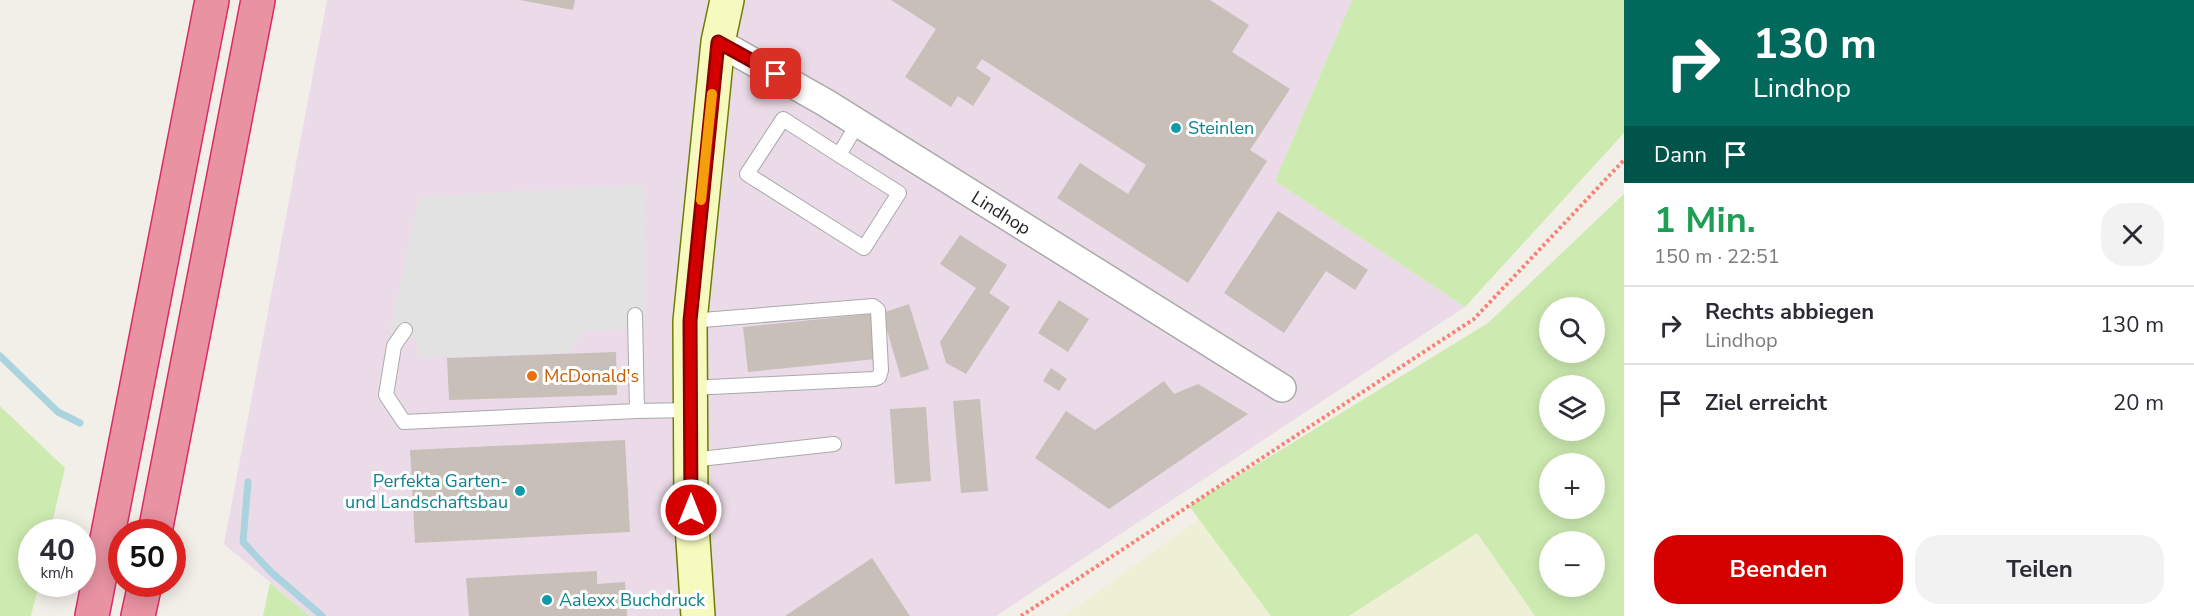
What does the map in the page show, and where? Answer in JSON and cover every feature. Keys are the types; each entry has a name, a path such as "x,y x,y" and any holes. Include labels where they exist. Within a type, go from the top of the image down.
{"highway":[{"path":"92,616 212,0"},
{"path":"158,519 258,0"},
{"path":"138,616 142,597"}],"main road":[{"path":"698,616 691,510 690,321 718,42 727,0"}],"street":[{"name":"Lindhop","path":"718,42 858,123 1282,388"}],"lane":[{"path":"783,119 839,155 899,193 864,248 747,174 783,119"},
{"path":"839,155 858,123"},
{"path":"405,330 394,346 386,394 404,422 637,411 690,399 874,379 879,377 881,370 878,310 873,306 690,321"},
{"path":"635,315 637,411"},
{"path":"691,460 834,444"}],"path":[{"path":"1021,616 1474,319 1624,160"}],"shaded area":[{"path":"327,0 1352,0 1275,181 1465,307 996,616 310,616 224,544"},
{"path":"644,184 645,327 582,332 570,353 418,358 416,338 389,338 419,197"}],"green space":[{"path":"1352,0 1624,0 1624,133 1465,307 1275,181"},
{"path":"1624,194 1624,616 1535,616 1477,533 1349,616 1271,616 1189,506 1488,323"},
{"path":"0,406 65,468 53,519 18,519 18,597 36,597 31,616 0,616"},
{"path":"1199,519 1271,616 1064,616"},
{"path":"1477,532 1535,616 1349,616"},
{"path":"270,583 310,616 263,616"}],"building":[{"path":"520,0 575,0 573,10"},
{"name":"Steinlen","path":"891,0 1210,0 1249,25 1232,52 1290,89 1250,150 1267,161 1188,283 1057,198 1080,163 1128,194 1146,165 982,59 976,68 991,78 973,106 958,96 951,107 905,77 936,29"},
{"path":"1278,211 1368,270 1355,290 1326,271 1284,333 1224,293"},
{"path":"960,235 1007,265 989,293 1010,307 966,374 946,363 940,342 976,288 940,264"},
{"path":"1059,300 1089,319 1068,352 1038,333"},
{"path":"909,304 929,369 901,378 882,313"},
{"path":"872,314 876,359 748,372 743,327"},
{"name":"McDonald's","path":"616,352 617,395 449,400 447,358"},
{"path":"1051,368 1067,379 1059,391 1043,381"},
{"path":"1164,381 1174,394 1198,384 1248,414 1109,509 1035,458 1066,411 1095,430"},
{"path":"980,399 988,491 961,493 953,401"},
{"path":"926,407 931,481 895,484 890,409"},
{"name":"Perfekta Garten- und Landschaftsbau","path":"625,440 630,532 415,543 410,450"},
{"path":"872,558 910,616 785,616"},
{"name":"Aalexx Buchdruck","path":"597,571 597,584 625,582 627,616 469,616 466,578"}],"waterway":[{"path":"0,356 58,412 80,423"},
{"path":"248,482 243,542 271,572 322,616"}],"slow traffic":[{"path":"701,200 712,94"}],"place":[{"name":"Steinlen","path":"1176,128"},
{"name":"McDonald's","path":"532,376"},
{"name":"Perfekta Garten- und Landschaftsbau","path":"520,491"},
{"name":"Aalexx Buchdruck","path":"547,600"}],"route":[{"path":"691,510 690,321 694,255 718,42 776,74"}]}
